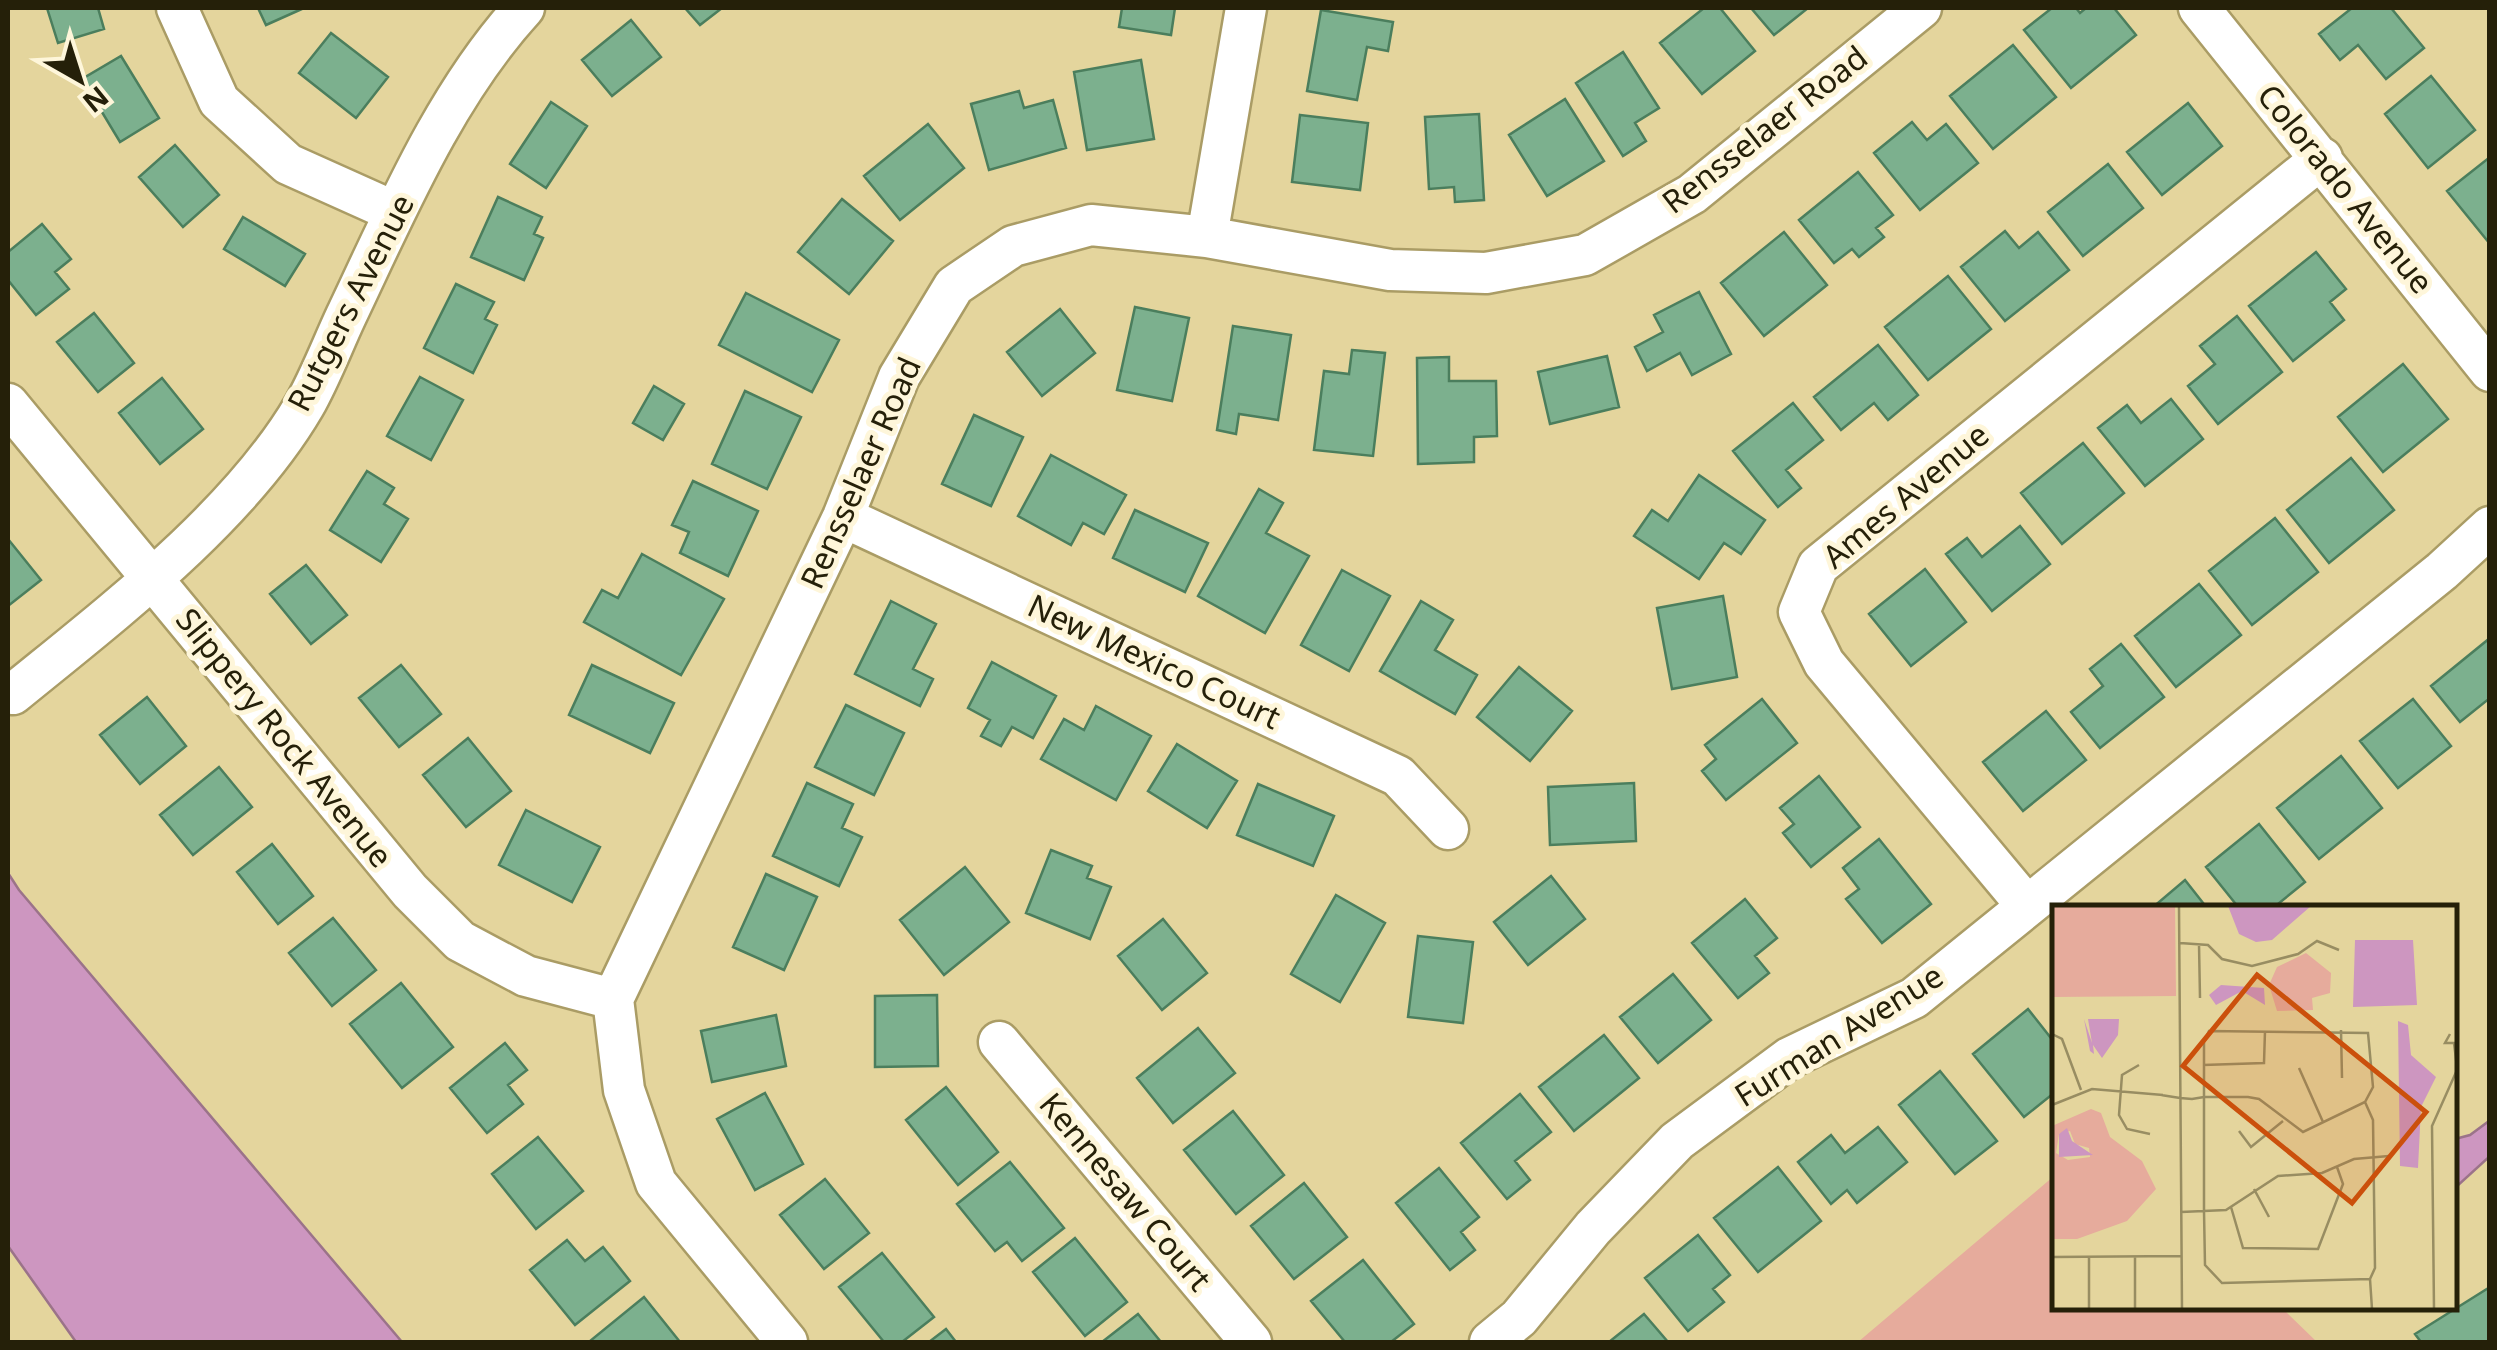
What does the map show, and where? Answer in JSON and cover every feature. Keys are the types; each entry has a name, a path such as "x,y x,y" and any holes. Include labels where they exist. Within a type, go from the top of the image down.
{"street":[{"path":"177,8 219,102 288,164 395,212"},
{"name":"Rutgers Avenue","path":"13,694 154,579 239,490 304,407 395,212 487,48 524,8"},
{"path":"1207,237 1246,8"},
{"name":"Rensselaer Road","path":"613,998 843,517 899,377 954,286 1013,246 1091,225 1207,237 1390,270 1486,273 1585,255 1692,194 1920,8"},
{"name":"Colorado Avenue","path":"2199,8 2490,371"},
{"name":"Ames Avenue","path":"2027,906 1824,664 1799,612 1818,566 2322,158"},
{"name":"Slippery Rock Avenue","path":"8,404 410,891 460,942 526,976 613,998"},
{"name":"New Mexico Court","path":"843,517 1398,776 1448,829"},
{"name":"Furman Avenue","path":"1490,1342 1519,1318 1593,1228 1678,1141 1789,1058 1914,998 2442,571 2490,527"},
{"path":"613,998 624,1090 656,1182 787,1342"},
{"name":"Kennesaw Court","path":"999,1042 1251,1342"}],"shaded area":[{"path":"8,873 402,1342 76,1342 8,1246"},
{"path":"2489,1121 2489,1157 2457,1186 2457,1138 2470,1135"},
{"path":"2052,1178 2052,1310 2284,1310 2317,1342 1858,1342"}],"building":[{"path":"47,8 98,8 104,29 58,43"},
{"path":"258,8 304,8 266,25"},
{"path":"685,8 722,8 700,25"},
{"path":"1122,8 1175,8 1171,35 1119,27"},
{"path":"1704,8 1720,8 1755,51 1702,94 1660,43"},
{"path":"1751,8 1808,8 1774,35"},
{"path":"2052,8 2076,8 2080,13 2086,8 2114,8 2136,35 2071,88 2024,30"},
{"path":"2352,8 2391,8 2424,48 2386,79 2358,45 2340,60 2319,34"},
{"path":"1321,10 1393,22 1388,51 1367,47 1357,100 1307,91"},
{"path":"631,20 661,57 612,96 582,60"},
{"path":"331,33 388,77 356,118 299,73"},
{"path":"2013,45 2056,97 1993,149 1950,96"},
{"path":"1623,52 1659,108 1635,123 1646,141 1623,156 1576,83"},
{"path":"121,56 159,118 120,142 82,79"},
{"path":"1141,60 1154,139 1087,150 1074,72"},
{"path":"2431,76 2475,130 2428,168 2385,114"},
{"path":"1019,91 1024,108 1053,100 1066,148 989,170 971,104"},
{"path":"1565,99 1604,161 1547,196 1509,135"},
{"path":"551,102 587,126 546,188 510,164"},
{"path":"2188,103 2222,146 2162,195 2127,152"},
{"path":"1479,114 1484,200 1455,202 1454,187 1429,189 1425,117"},
{"path":"1300,115 1368,123 1360,190 1292,182"},
{"path":"1912,122 1927,140 1946,124 1978,163 1920,210 1874,153"},
{"path":"928,124 964,168 900,220 864,176"},
{"path":"175,145 219,195 183,227 139,177"},
{"path":"2490,157 2490,244 2447,191"},
{"path":"2108,164 2143,208 2083,256 2048,212"},
{"path":"1858,172 1893,215 1876,228 1884,237 1859,257 1852,249 1834,263 1799,220"},
{"path":"498,197 542,217 534,234 543,238 524,280 471,257"},
{"path":"842,199 893,241 849,294 798,252"},
{"path":"243,217 305,254 285,286 224,249"},
{"path":"42,224 71,259 55,272 69,289 36,315 8,280 8,252"},
{"path":"2005,231 2019,248 2038,232 2069,270 2005,321 1961,267"},
{"path":"1784,232 1827,285 1764,336 1721,283"},
{"path":"2316,252 2346,289 2330,302 2344,320 2293,361 2249,306"},
{"path":"1948,276 1991,329 1928,380 1885,327"},
{"path":"456,284 494,302 485,319 497,325 473,373 424,348"},
{"path":"1699,292 1731,354 1692,375 1680,353 1647,371 1635,347 1663,332 1654,315"},
{"path":"746,293 839,340 812,392 719,345"},
{"path":"1135,307 1189,318 1172,401 1117,390"},
{"path":"1060,309 1095,353 1042,396 1007,352"},
{"path":"94,313 134,363 98,392 57,342"},
{"path":"2237,316 2282,372 2218,424 2188,386 2215,364 2200,346"},
{"path":"1233,326 1291,335 1278,420 1239,414 1236,434 1217,430"},
{"path":"1878,345 1918,395 1888,420 1874,403 1841,430 1814,397"},
{"path":"1352,350 1385,353 1373,456 1314,450 1324,371 1349,374"},
{"path":"1607,356 1619,407 1550,424 1538,372"},
{"path":"1449,357 1449,381 1496,381 1497,436 1474,437 1474,462 1418,464 1417,358"},
{"path":"2403,364 2448,419 2383,472 2338,417"},
{"path":"420,377 463,400 431,460 387,436"},
{"path":"162,378 203,429 160,464 119,413"},
{"path":"654,386 684,404 663,440 633,423"},
{"path":"745,391 801,417 767,489 712,464"},
{"path":"2171,399 2203,439 2145,486 2098,428 2127,405 2141,423"},
{"path":"1793,403 1823,440 1786,470 1801,488 1778,507 1733,451"},
{"path":"974,415 1023,437 991,506 942,484"},
{"path":"2083,443 2124,493 2062,544 2021,493"},
{"path":"1051,455 1126,495 1104,534 1083,523 1071,545 1018,516"},
{"path":"2351,458 2394,510 2329,563 2287,510"},
{"path":"367,471 394,488 384,504 408,519 381,562 330,530"},
{"path":"1699,475 1765,520 1741,554 1724,543 1699,579 1634,536 1652,510 1668,521"},
{"path":"693,481 758,511 728,576 680,553 689,532 672,525"},
{"path":"1259,489 1283,503 1266,533 1309,556 1265,633 1198,596"},
{"path":"1135,510 1208,543 1185,592 1113,558"},
{"path":"2275,518 2318,572 2252,625 2209,571"},
{"path":"2020,526 2050,564 1992,611 1946,554 1967,538 1982,557"},
{"path":"8,539 41,580 8,606"},
{"path":"642,554 724,599 681,675 584,622 602,590 618,598"},
{"path":"306,565 347,615 311,644 270,594"},
{"path":"1925,569 1966,622 1911,666 1869,614"},
{"path":"1342,570 1390,596 1349,671 1301,645"},
{"path":"2199,584 2241,635 2176,687 2135,636"},
{"path":"1723,596 1737,677 1672,689 1657,608"},
{"path":"891,601 936,624 913,669 933,679 920,706 855,674"},
{"path":"1421,601 1453,620 1435,650 1477,675 1455,714 1380,671"},
{"path":"2490,638 2490,698 2460,722 2431,686"},
{"path":"2121,644 2164,697 2100,748 2071,712 2103,686 2090,669"},
{"path":"992,662 1056,696 1033,738 1012,727 1001,746 981,736 990,720 968,708"},
{"path":"401,665 441,714 399,747 359,698"},
{"path":"592,665 674,703 650,753 569,715"},
{"path":"1519,667 1572,711 1530,761 1477,717"},
{"path":"147,697 186,746 140,784 100,735"},
{"path":"1762,699 1797,743 1726,800 1702,771 1716,759 1705,745"},
{"path":"2413,699 2451,746 2398,788 2360,741"},
{"path":"846,705 904,733 874,795 815,767"},
{"path":"1096,706 1151,736 1116,800 1041,759 1064,719 1084,730"},
{"path":"2046,711 2086,760 2023,811 1983,762"},
{"path":"468,738 511,791 466,827 423,775"},
{"path":"1177,744 1237,781 1207,828 1148,791"},
{"path":"2341,756 2382,808 2319,859 2277,808"},
{"path":"219,767 252,807 193,855 160,815"},
{"path":"1819,776 1860,827 1811,867 1783,833 1794,824 1780,808"},
{"path":"807,783 853,804 842,828 862,837 839,886 773,856"},
{"path":"1634,783 1636,841 1550,845 1548,787"},
{"path":"1258,784 1334,816 1313,866 1237,835"},
{"path":"526,810 600,847 572,902 499,865"},
{"path":"2259,824 2305,882 2277,905 2237,905 2206,867"},
{"path":"1879,839 1931,904 1882,943 1846,899 1859,889 1843,868"},
{"path":"272,844 313,896 278,924 237,872"},
{"path":"1051,850 1092,866 1087,878 1111,887 1090,939 1026,913"},
{"path":"965,867 1009,922 944,975 900,920"},
{"path":"766,874 817,897 784,970 733,947"},
{"path":"1551,876 1585,919 1528,965 1494,922"},
{"path":"2185,880 2205,905 2156,905"},
{"path":"1336,895 1385,923 1340,1002 1291,974"},
{"path":"1745,899 1777,938 1755,956 1769,973 1738,998 1692,943"},
{"path":"333,918 376,970 332,1006 289,953"},
{"path":"1163,919 1207,973 1162,1010 1118,956"},
{"path":"1418,936 1473,942 1463,1023 1408,1017"},
{"path":"1673,974 1711,1020 1658,1063 1620,1017"},
{"path":"401,983 453,1047 402,1088 350,1024"},
{"path":"937,995 938,1066 875,1067 875,996"},
{"path":"2028,1009 2052,1039 2052,1095 2024,1117 1973,1054"},
{"path":"776,1015 786,1066 712,1082 701,1031"},
{"path":"1198,1028 1235,1073 1173,1123 1137,1078"},
{"path":"1604,1035 1639,1078 1574,1131 1539,1087"},
{"path":"505,1043 527,1070 508,1085 523,1104 487,1133 450,1088"},
{"path":"1940,1071 1997,1141 1955,1174 1899,1105"},
{"path":"946,1087 998,1152 958,1185 906,1120"},
{"path":"765,1093 803,1164 755,1190 717,1119"},
{"path":"1520,1094 1551,1132 1515,1161 1530,1180 1507,1199 1461,1143"},
{"path":"1233,1111 1284,1175 1236,1214 1184,1150"},
{"path":"1878,1127 1907,1162 1857,1203 1847,1190 1831,1204 1798,1162 1831,1135 1845,1153"},
{"path":"538,1137 583,1191 536,1229 492,1174"},
{"path":"1010,1162 1064,1228 1022,1261 1007,1242 995,1251 957,1204"},
{"path":"1778,1167 1821,1221 1758,1272 1714,1218"},
{"path":"1439,1168 1479,1217 1461,1232 1475,1250 1450,1270 1396,1203"},
{"path":"825,1179 869,1233 824,1269 780,1215"},
{"path":"1304,1183 1347,1237 1294,1279 1251,1226"},
{"path":"1698,1235 1730,1275 1713,1289 1724,1302 1688,1331 1645,1278"},
{"path":"1075,1238 1127,1302 1085,1336 1033,1272"},
{"path":"567,1240 585,1261 603,1247 630,1281 575,1325 530,1270"},
{"path":"882,1253 934,1317 902,1342 884,1342 839,1287"},
{"path":"1363,1260 1414,1324 1391,1342 1345,1342 1311,1301"},
{"path":"2490,1287 2490,1342 2421,1342 2415,1334"},
{"path":"644,1297 680,1342 590,1341"},
{"path":"1138,1314 1161,1342 1102,1342"},
{"path":"1644,1314 1668,1342 1609,1342"},
{"path":"946,1329 956,1342 929,1342"}]}
